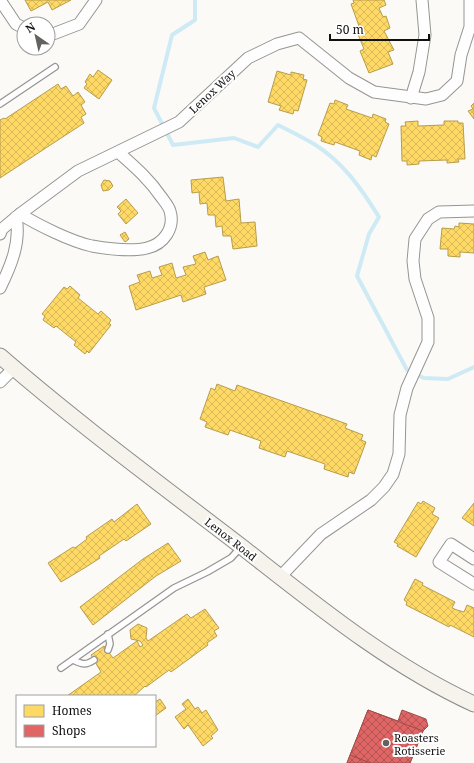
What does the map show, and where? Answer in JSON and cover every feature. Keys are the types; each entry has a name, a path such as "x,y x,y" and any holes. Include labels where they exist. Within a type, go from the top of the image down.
{"street":[{"path":"0,0 16,24"},
{"path":"56,33 79,24 96,0"},
{"path":"411,98 419,72 425,35 422,0"},
{"name":"Lenox Way","path":"0,234 2,229 18,216 78,171 179,122 248,58 277,44 299,38 349,78 374,92 426,99 442,95 456,81 461,55 470,27 470,0"},
{"path":"18,216 38,226 91,246 125,249 148,248 161,240 169,233 172,223 170,210 148,179 118,152"},
{"path":"280,577 321,534 371,500 384,487 393,474 399,454 400,415 409,385 428,342 428,318 415,279 413,261 415,239 428,219 438,212 474,211"},
{"path":"1,282 14,257 19,232 18,216"},
{"name":"Lenox Road","path":"0,356 158,483 280,577 388,657 418,676 474,704"},
{"path":"0,382 14,368"},
{"path":"474,559 451,544 439,562 474,584"}],"lane":[{"path":"0,104 55,67"},
{"path":"61,668 174,588 207,572 231,558 241,547"},
{"path":"108,634 110,644 108,650"},
{"path":"73,660 82,665 87,665 94,660"}],"building: Homes":[{"path":"25,0 71,0 52,10 48,2 31,11"},
{"path":"353,0 384,0 386,5 379,8 383,17 386,16 390,28 384,31 394,50 388,52 393,64 369,73 360,51 364,49 355,27 359,26 351,4 354,3"},
{"path":"98,70 112,80 99,99 84,88 87,84 85,82 90,74 93,77"},
{"path":"277,71 291,75 291,72 304,75 303,79 307,80 298,111 294,110 293,114 279,110 281,106 268,102"},
{"path":"58,84 61,89 66,86 73,96 78,92 85,102 81,105 86,114 81,117 84,123 0,178 0,120 5,119"},
{"path":"335,100 348,105 346,109 372,118 373,114 386,119 385,122 389,124 376,157 372,155 371,160 359,155 360,151 335,142 334,145 321,141 322,137 318,135 330,103 334,104"},
{"path":"474,103 474,119 468,111 473,109 471,106"},
{"path":"418,121 418,126 444,125 444,121 458,121 458,123 463,123 465,159 458,159 459,162 447,163 447,160 419,161 419,164 407,165 407,161 402,161 401,126 406,126 405,122"},
{"path":"223,177 226,201 239,199 241,223 255,222 257,246 233,249 231,236 223,236 222,226 216,227 215,215 208,215 207,203 200,204 199,192 192,193 191,180"},
{"path":"104,180 110,181 113,186 109,190 103,191 101,185"},
{"path":"126,199 138,213 126,224 118,214 121,211 117,207"},
{"path":"459,223 474,224 474,253 460,252 460,257 448,256 448,249 440,249 442,228 454,229 455,226 459,227"},
{"path":"125,232 129,239 125,242 120,235"},
{"path":"205,252 208,260 218,256 226,280 204,287 206,294 183,302 181,295 136,310 129,286 140,282 137,275 150,271 152,278 162,275 159,267 172,263 176,278 186,275 183,267 196,264 193,256"},
{"path":"70,286 80,295 78,298 98,314 101,311 111,320 109,323 111,325 89,353 87,351 85,354 74,345 76,342 56,326 54,328 43,320 45,316 42,314 64,287 67,289"},
{"path":"217,384 235,391 237,385 347,424 345,428 363,435 361,440 366,442 354,474 349,472 348,477 324,469 325,464 287,451 285,457 259,448 261,441 230,430 228,435 205,427 207,422 200,419 211,388 215,390"},
{"path":"423,501 435,508 432,514 439,518 416,557 397,546 398,544 394,542 418,502 421,504"},
{"path":"474,503 474,526 462,518"},
{"path":"137,504 151,524 126,541 124,539 99,556 100,558 61,582 48,563 73,547 75,548 87,539 86,537 112,519 114,522"},
{"path":"168,543 181,561 156,576 93,625 80,607 143,559"},
{"path":"415,579 423,583 422,585 455,602 452,608 464,612 467,605 474,608 474,637 450,625 449,627 406,605 407,602 404,600"},
{"path":"205,609 219,628 214,631 217,636 207,643 208,645 171,672 169,670 146,687 145,686 135,695 68,695 101,672 91,655 104,646 113,658 137,641 140,647 143,645 140,641 131,639 130,630 138,624 147,628 146,638 148,641 187,614 191,618"},
{"path":"160,699 166,708 156,715 156,701"},
{"path":"188,699 195,709 198,707 202,713 206,710 218,730 211,736 213,738 203,746 188,725 184,729 175,717 186,709 182,704"}],"building: Shops":[{"name":"Roasters Rotisserie","path":"368,710 398,721 402,710 426,719 428,726 423,731 410,763 347,763"},
{"name":"Roasters Rotisserie","path":"368,710 423,731 410,763 370,763 350,755"},
{"path":"350,755 370,763 347,763"}],"waterway":[{"path":"195,0 195,20 172,35 154,108 173,145 234,138 258,147 278,125 310,141 324,151 351,176 379,217 369,234 357,276 407,370 424,378 448,379 474,367"}],"place":[{"name":"Roasters Rotisserie","path":"386,743"}]}
